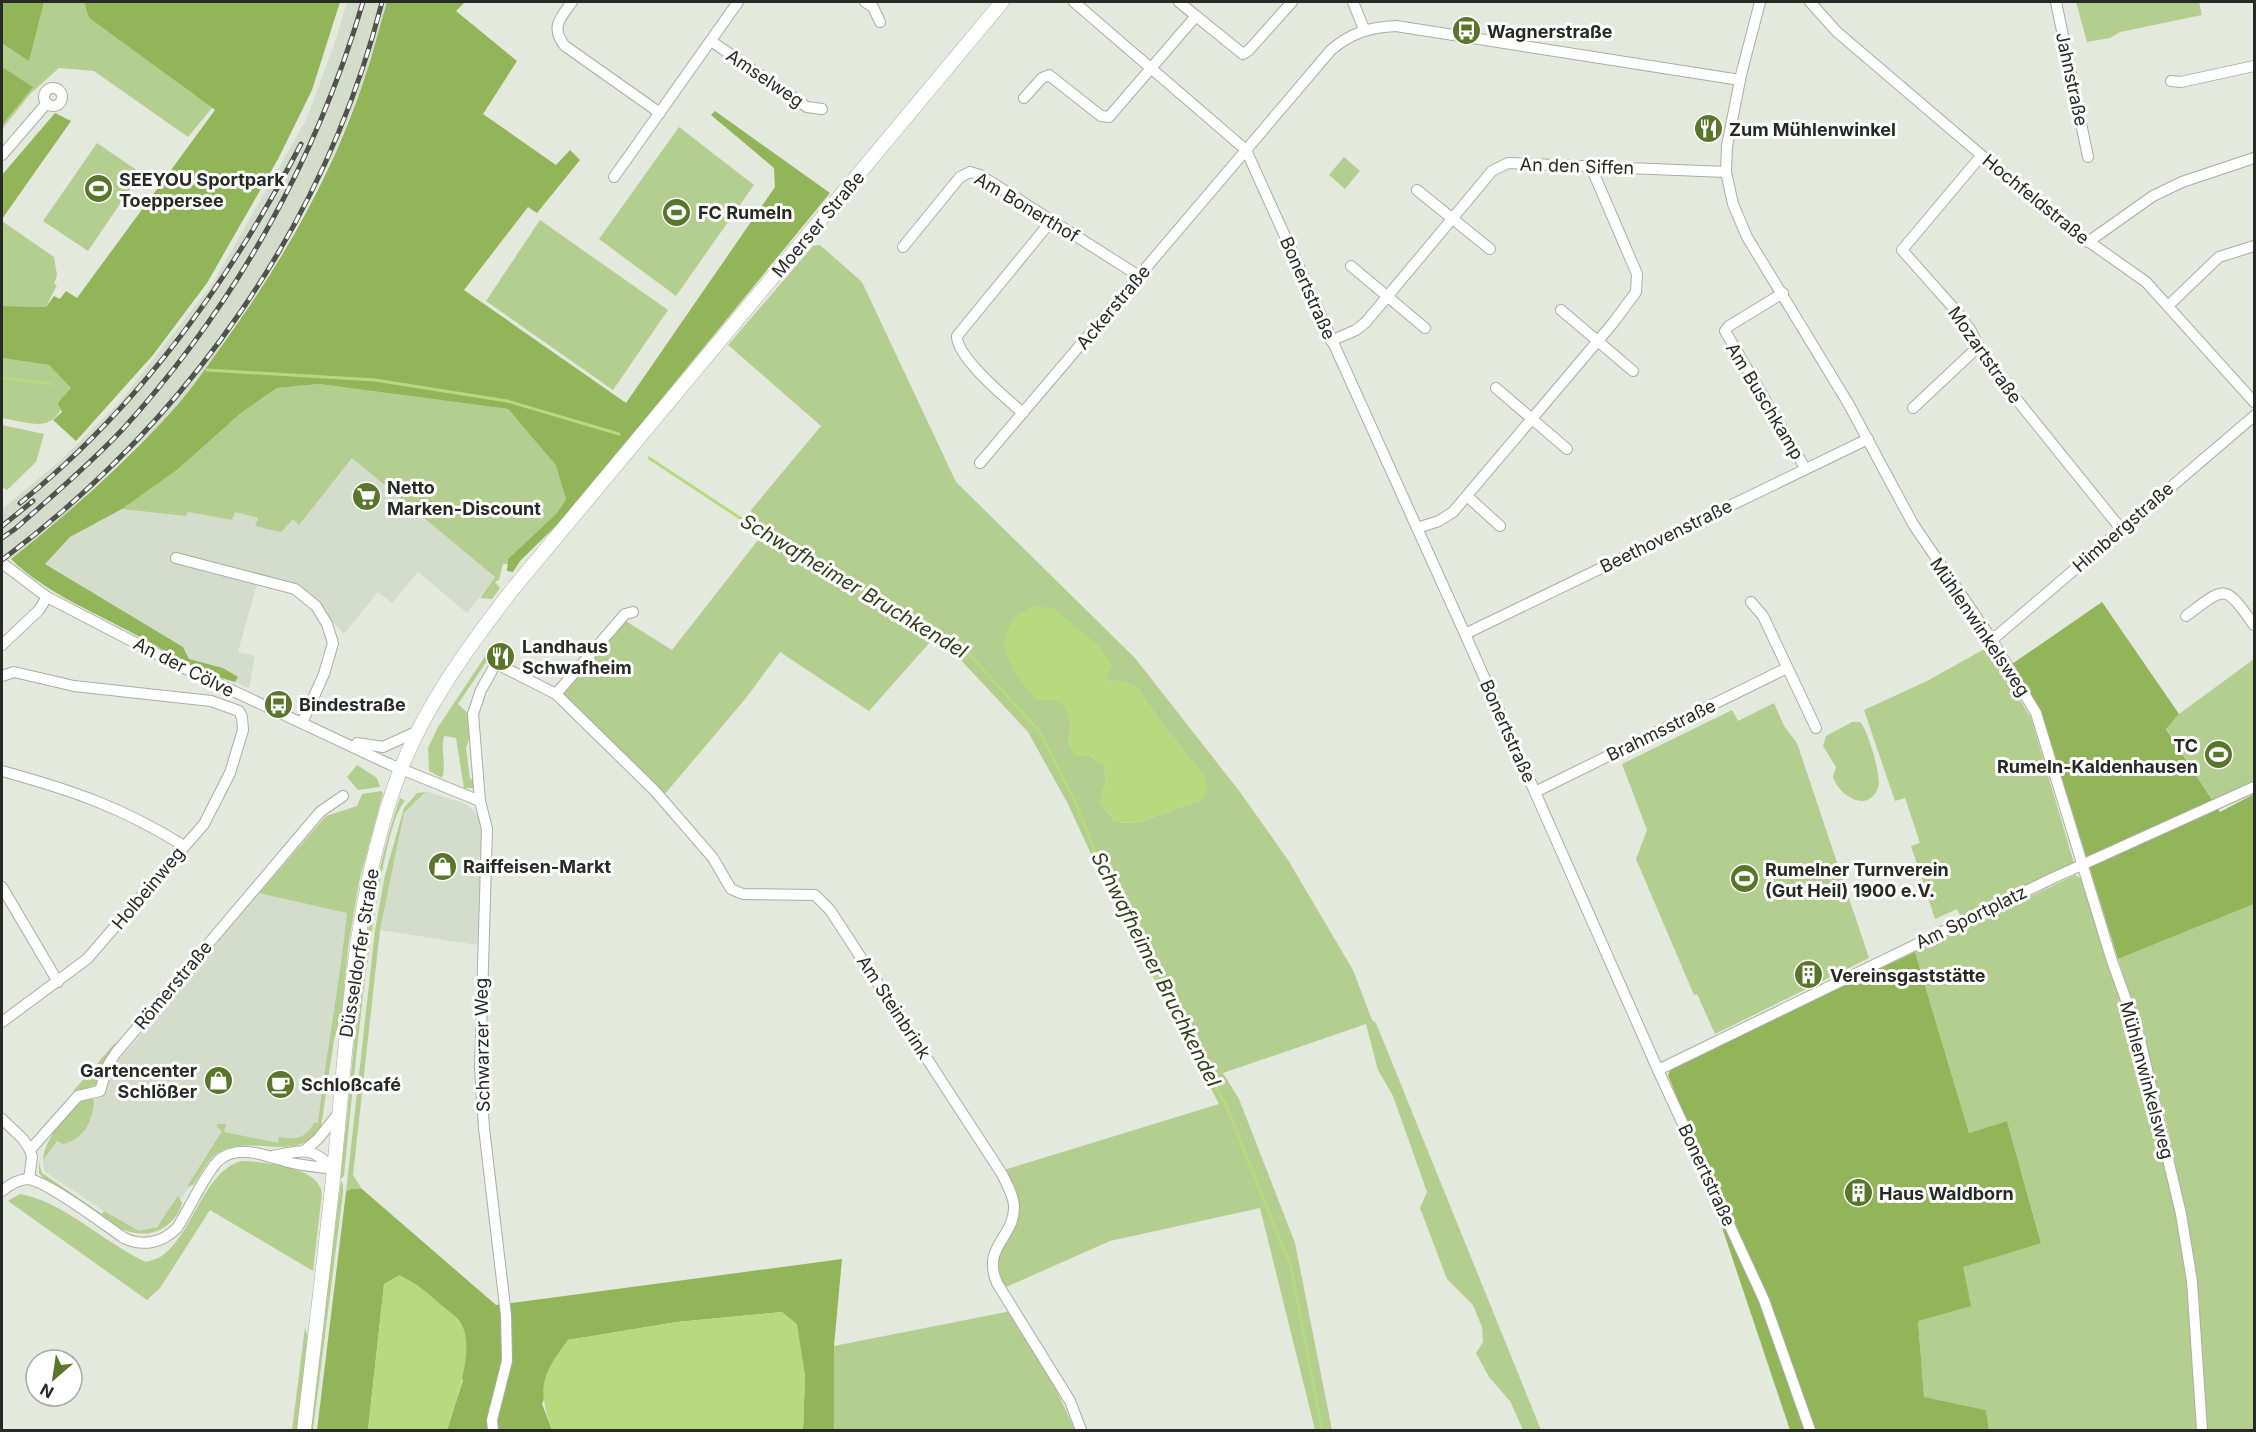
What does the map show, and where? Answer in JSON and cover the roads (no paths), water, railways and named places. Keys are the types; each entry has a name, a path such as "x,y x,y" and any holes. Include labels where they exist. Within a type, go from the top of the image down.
{"main road":[{"name":"Moerser Straße","path":"633,446 1002,2"},
{"name":"Düsseldorfer Straße","path":"304,1431 334,1169 344,1046 367,886 401,769 418,731 459,661 512,590 633,446"}],"street":[{"path":"572,2 556,26 557,36 565,46 660,113"},
{"path":"614,177 738,2"},
{"path":"865,2 873,7 880,22"},
{"name":"Bonertstraße","path":"1074,2 1246,150 1465,634 1658,1070 1764,1300 1810,1431"},
{"path":"1179,2 1243,54 1250,50 1292,2"},
{"path":"1353,2 1364,30"},
{"name":"Mühlenwinkelsweg","path":"1760,2 1740,80 1727,146 1726,172 1733,204 1747,237 1783,293 1868,439 1932,555 1992,640 2036,713 2139,1036 2181,1214 2192,1281 2202,1431"},
{"name":"Hochfeldstraße","path":"1810,2 1837,32 2054,217 2146,282 2254,402"},
{"name":"Jahnstraße","path":"2056,2 2088,157"},
{"path":"1024,98 1042,78 1049,75 1101,116 1109,117 1196,16"},
{"path":"1246,150 1331,50 1345,39 1364,30 1395,26 1740,80"},
{"name":"Amselweg","path":"711,41 807,107 822,109"},
{"path":"2171,81 2181,82 2254,66"},
{"path":"2,155 47,103"},
{"name":"Ackerstraße","path":"980,463 1246,150"},
{"name":"Mozartstraße","path":"1981,156 1902,250 1957,312 2004,385 2121,529"},
{"path":"2088,242 2154,196 2182,182 2254,158"},
{"name":"An den Siffen","path":"1332,341 1366,322 1492,171 1500,166 1508,164 1726,172"},
{"path":"1417,528 1438,521 1453,512 1598,341 1636,292 1637,274 1591,167"},
{"name":"Am Bonerthof","path":"903,247 960,177 970,172 980,175 1139,276"},
{"path":"1417,190 1490,249"},
{"path":"1023,413 993,386 959,348 957,336 1052,220"},
{"path":"2169,305 2219,257 2254,246"},
{"path":"1351,266 1425,328"},
{"name":"Am Buschkamp","path":"1783,293 1729,326 1725,331 1805,468"},
{"path":"1561,310 1633,371"},
{"path":"1913,408 1978,347"},
{"path":"1496,388 1567,449"},
{"name":"Himbergstraße","path":"1992,640 2254,416"},
{"name":"Beethovenstraße","path":"1465,634 1868,439"},
{"path":"1467,496 1500,526"},
{"path":"176,558 295,590 316,606 327,624 333,643 324,674 302,723"},
{"name":"An der Cölve","path":"4,566 47,597 239,695 401,769 480,801"},
{"path":"2186,616 2216,593 2228,593 2235,597 2254,625"},
{"path":"2,645 39,610 47,597"},
{"path":"1751,602 1763,616 1816,728"},
{"path":"556,693 625,614 633,612"},
{"name":"Am Steinbrink","path":"499,665 556,693 655,791 714,858 731,889 743,894 815,895 830,910 1002,1174 1014,1204 992,1259 991,1268 997,1283 1070,1401 1082,1431"},
{"name":"Schwarzer Weg","path":"493,1431 492,1419 507,1360 507,1326 484,1128 480,1068 487,829 480,801 473,714 481,690 494,667 499,665"},
{"name":"Brahmsstraße","path":"1535,792 1787,668"},
{"name":"Holbeinweg","path":"2,676 14,672 74,686 211,701 230,706 243,717 238,751 227,781 204,824 87,959 2,1022"},
{"name":"An der Cölve","path":"323,732 366,746 383,747 418,731"},
{"path":"2,771 73,790 106,803 147,823 184,846"},
{"name":"Am Sportplatz","path":"1658,1070 2083,865 2254,787"},
{"name":"Römerstraße","path":"30,1150 78,1096 100,1091 107,1067 115,1054 320,812 343,796"},
{"path":"2,887 58,982"},
{"path":"305,1150 318,1139 338,1114"},
{"path":"2,1119 23,1139 30,1150 29,1179"},
{"path":"273,1156 305,1150 319,1154 334,1169"},
{"path":"2,1191 16,1181 29,1179 46,1185 124,1238 134,1242 152,1243 169,1236 177,1228 219,1161 229,1154 244,1152 273,1156 289,1162 334,1169"}],"waterway":[{"name":"Schwafheimer Bruchkendel","path":"207,370 375,380 507,401 619,434"},
{"name":"Schwafheimer Bruchkendel","path":"2,378 52,384"},
{"name":"Schwafheimer Bruchkendel","path":"649,458 746,522 914,619 970,655 1039,731 1075,801 1106,880 1225,1103 1291,1267 1322,1430"}],"railway":[{"path":"2,538 70,481 122,430 163,383 200,334 267,230 296,175 344,61 363,2"},
{"path":"2,560 69,506 131,446 188,382 240,313 285,241 324,164 357,85 382,2"},
{"path":"20,503 63,466 104,425 143,383 179,338 213,292 244,244 301,144"},
{"path":"2,526 33,501"}],"place":[{"name":"Wagnerstraße","path":"1466,31"},
{"name":"Zum Mühlenwinkel","path":"1708,129"},
{"name":"SEEYOU Sportpark Toeppersee","path":"98,189"},
{"name":"FC Rumeln","path":"677,212"},
{"name":"Netto Marken-Discount","path":"366,497"},
{"name":"Landhaus Schwafheim","path":"501,656"},
{"name":"Bindestraße","path":"278,704"},
{"name":"TC Rumeln-Kaldenhausen","path":"2219,755"},
{"name":"Raiffeisen-Markt","path":"442,866"},
{"name":"Rumelner Turnverein (Gut Heil) 1900 e.V.","path":"1744,879"},
{"name":"Vereinsgaststätte","path":"1809,975"},
{"name":"Gartencenter Schlößer","path":"218,1080"},
{"name":"Schloßcafé","path":"280,1084"},
{"name":"Haus Waldborn","path":"1858,1193"}]}
